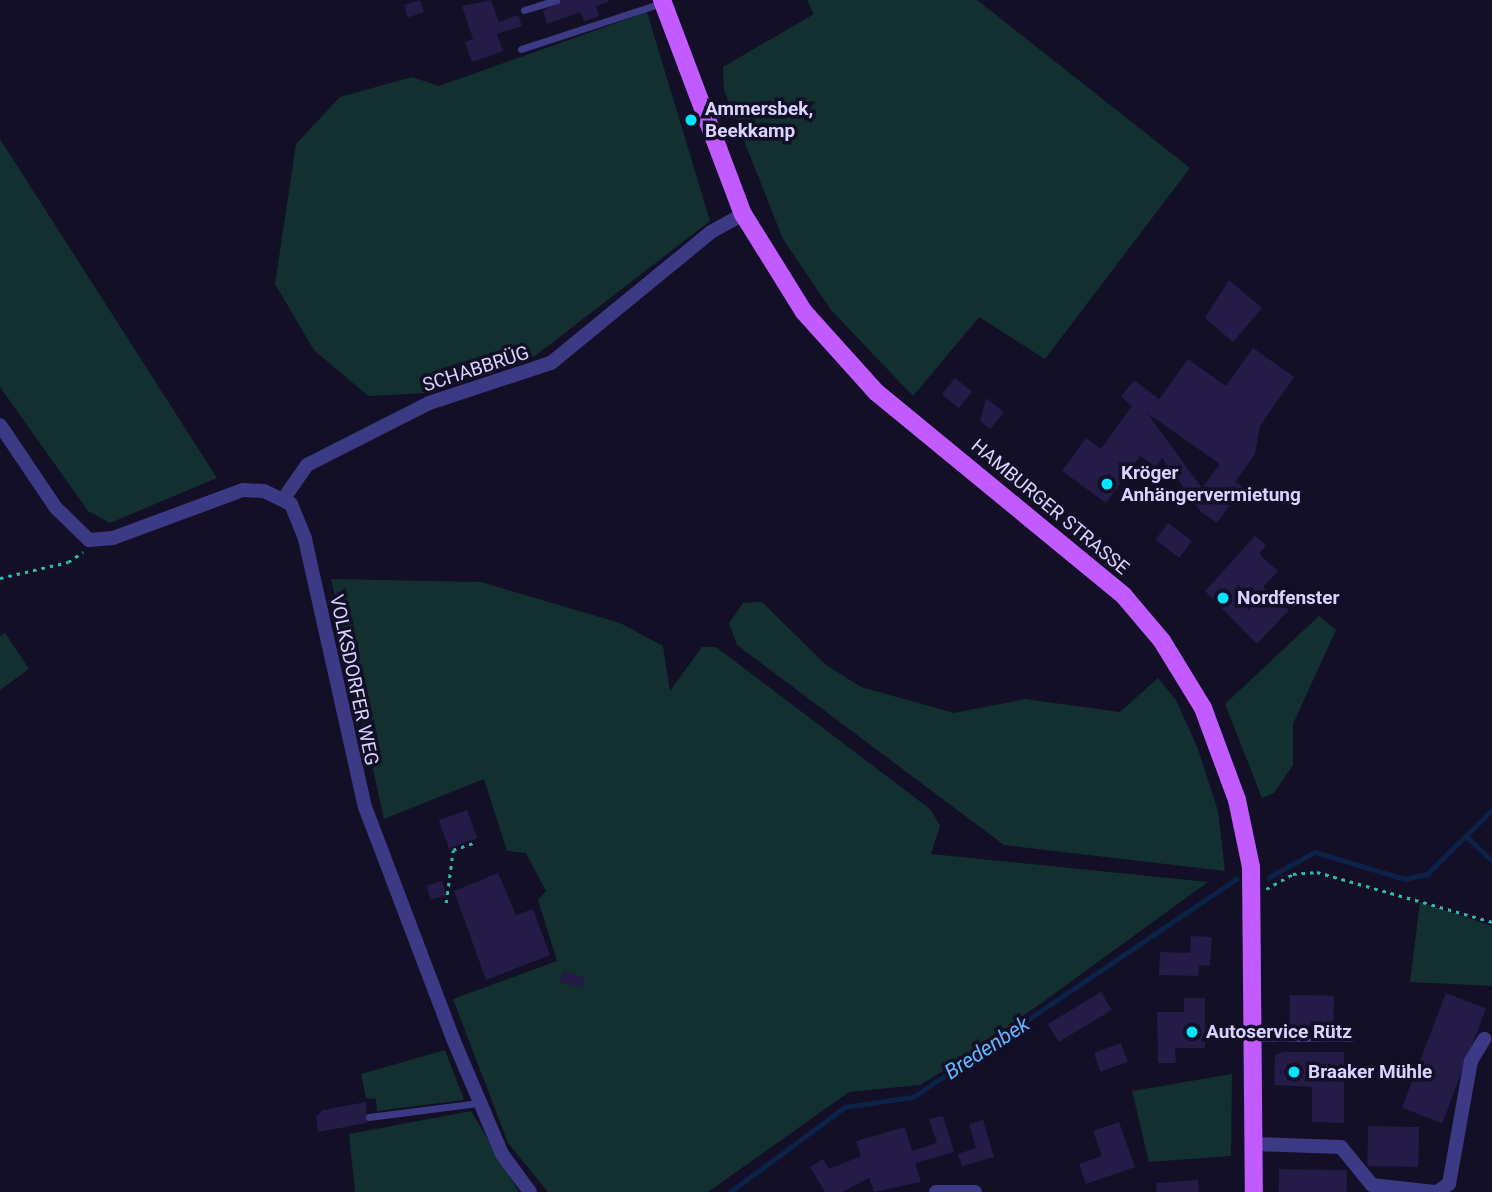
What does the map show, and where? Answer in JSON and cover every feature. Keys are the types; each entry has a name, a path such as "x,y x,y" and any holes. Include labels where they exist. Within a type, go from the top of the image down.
{"main road":[{"name":"HAMBURGER STRASSE","path":"663,1 743,214 792,296 854,370 1081,556 1162,641 1216,737 1251,867 1254,1192"}],"street":[{"name":"SCHABBRÜG","path":"284,498 307,465 417,410 551,363 711,232 743,214"},
{"path":"0,425 56,508 89,540 113,538 243,490 284,498"},
{"name":"VOLKSDORFER WEG","path":"284,498 302,525 365,807 480,1103 502,1154 530,1192"},
{"path":"1254,1144 1341,1147 1371,1185 1436,1192 1449,1184 1471,1061 1484,1038"},
{"path":"936,1192 975,1192"}],"lane":[{"path":"524,10 556,0"},
{"path":"521,49 663,1"},
{"path":"1254,1038 1351,1038"},
{"path":"369,1116 480,1103"}],"path":[{"path":"0,578 68,562 89,540"},
{"path":"446,903 453,850 472,843"},
{"path":"1252,891 1317,872 1492,922"}],"green space":[{"path":"807,0 977,0 1190,168 1045,359 979,317 913,396 831,310 783,239 724,90 723,67 814,14"},
{"path":"647,12 710,221 535,356 426,393 368,396 314,350 275,284 296,144 340,97 412,77 439,86"},
{"path":"0,139 217,478 110,523 88,511 0,387"},
{"path":"331,579 481,582 620,623 663,646 670,691 702,647 716,647 930,809 940,826 931,854 1208,882 974,1052 920,1085 849,1092 708,1192 548,1192 508,1143 453,999 557,961 538,900 546,891 526,853 507,851 484,779 384,819"},
{"path":"762,602 826,665 861,687 954,713 1025,699 1120,712 1158,678 1176,700 1198,749 1218,811 1225,871 1004,845 737,645 729,623 743,603"},
{"path":"1319,616 1336,630 1293,724 1293,765 1274,793 1262,798 1225,704"},
{"path":"5,633 29,669 0,690 0,636"},
{"path":"1420,902 1492,926 1492,986 1410,982"},
{"path":"445,1050 464,1100 377,1111 376,1099 366,1098 361,1074"},
{"path":"1232,1074 1231,1156 1149,1162 1132,1091"},
{"path":"471,1111 519,1192 355,1192 349,1134"}],"building":[{"path":"420,0 424,12 408,18 404,5"},
{"path":"491,0 499,22 518,15 522,26 497,34 503,51 472,62 465,42 473,39 462,6"},
{"path":"562,0 608,2 596,6 599,16 584,21 580,12 547,24 543,11"},
{"path":"1229,280 1262,308 1233,342 1205,318"},
{"path":"1253,348 1294,377 1260,426 1255,454 1235,482 1243,487 1217,523 1201,512 1162,458 1156,467 1140,456 1106,503 1062,471 1086,438 1101,449 1132,406 1121,397 1134,380 1159,399 1188,359 1226,386","holes":["1147,413 1220,464 1202,488"]},
{"path":"955,378 972,392 959,408 942,394"},
{"path":"986,398 1004,412 990,429 980,421"},
{"path":"1168,523 1192,541 1179,558 1155,540"},
{"path":"1255,536 1266,545 1259,554 1278,571 1263,587 1289,610 1257,644 1205,591"},
{"path":"467,810 477,838 449,848 439,820"},
{"path":"498,873 516,915 533,909 550,955 486,980 454,891"},
{"path":"442,881 446,895 431,900 427,885"},
{"path":"1191,936 1212,937 1210,966 1199,965 1198,976 1159,975 1160,952 1190,953"},
{"path":"563,971 584,977 581,988 560,982"},
{"path":"1101,992 1112,1010 1059,1042 1048,1024"},
{"path":"1446,993 1486,1008 1442,1123 1402,1108"},
{"path":"1290,995 1334,996 1333,1027 1289,1026"},
{"path":"1184,998 1205,998 1205,1048 1175,1048 1176,1063 1158,1063 1157,1012 1184,1012"},
{"path":"1121,1043 1128,1062 1101,1072 1094,1053"},
{"path":"1283,1052 1344,1052 1344,1123 1312,1122 1312,1087 1274,1085 1275,1055"},
{"path":"366,1102 367,1123 318,1132 316,1117 323,1110"},
{"path":"943,1116 954,1152 915,1163 921,1182 874,1192 869,1178 842,1192 825,1192 810,1167 823,1159 829,1169 861,1156 856,1141 905,1127 912,1151 937,1143 929,1119"},
{"path":"983,1120 994,1157 962,1166 958,1154 976,1148 969,1124"},
{"path":"1119,1122 1135,1167 1086,1184 1079,1164 1102,1156 1093,1131"},
{"path":"1368,1126 1419,1127 1418,1167 1367,1166"},
{"path":"1279,1169 1347,1170 1347,1192 1279,1192"},
{"path":"1198,1180 1199,1192 1157,1192 1156,1183"}],"waterway":[{"name":"Bredenbek","path":"1269,877 1315,852 1405,879 1427,874 1492,810"},
{"path":"1468,838 1492,860"},
{"name":"Bredenbek","path":"730,1192 845,1107 913,1097 1236,879"}],"place":[{"name":"Ammersbek, Beekkamp","path":"691,120"},
{"name":"Kröger Anhängervermietung","path":"1107,484"},
{"name":"Nordfenster","path":"1223,598"},
{"name":"Autoservice Rütz","path":"1192,1032"},
{"name":"Braaker Mühle","path":"1294,1072"}]}
